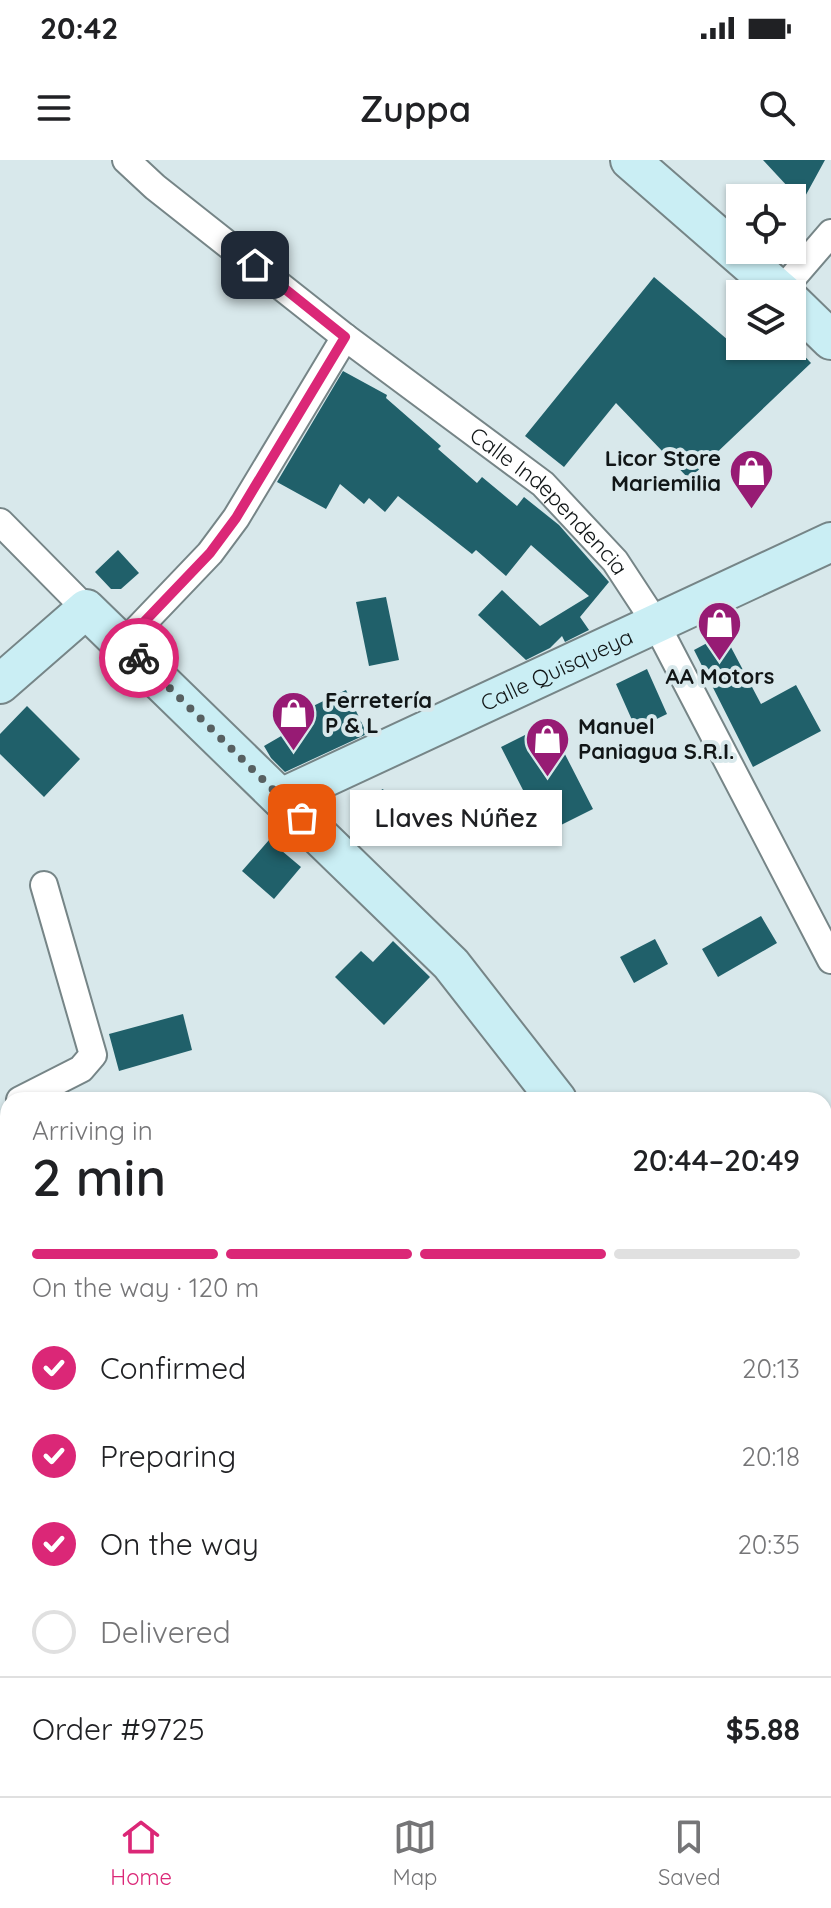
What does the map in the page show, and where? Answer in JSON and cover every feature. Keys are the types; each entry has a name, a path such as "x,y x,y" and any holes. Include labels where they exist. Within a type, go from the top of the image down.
{"street":[{"name":"Calle Independencia","path":"126,160 155,187 306,303 345,337 543,484 615,561 655,622 831,960"},
{"path":"630,160 768,280"},
{"path":"797,280 831,233"},
{"path":"806,316 831,340"},
{"path":"124,643 210,553 236,518 345,337"},
{"path":"0,522 451,964 551,1092"},
{"name":"Calle Quisqueya","path":"281,798 831,542"},
{"path":"0,684 86,609"},
{"path":"36,1092 81,1069 93,1055 44,885"}],"building":[{"path":"763,160 825,160 806,195 806,184 785,184"},
{"path":"654,277 726,338 726,360 806,358 811,363 689,479 616,403 564,467 525,436"},
{"path":"343,371 387,395 386,398 441,446 438,449 477,483 482,477 517,506 524,497 559,525 609,582 580,617 589,630 565,642 562,636 550,648 526,660 478,615 502,590 540,626 589,596 531,545 506,576 476,550 472,554 398,496 385,512 369,498 364,504 340,484 326,509 277,482"},
{"path":"118,550 139,573 121,589 111,589 95,572"},
{"path":"386,597 399,660 369,666 356,602"},
{"path":"724,634 761,704 796,685 821,731 753,767 694,650"},
{"path":"647,669 667,714 636,729 616,684"},
{"path":"346,690 367,734 285,772 264,746 314,717 309,708"},
{"path":"27,706 80,759 44,797 0,754 0,734"},
{"name":"Manuel Paniagua S.R.I.","path":"549,723 593,809 545,833 501,747"},
{"path":"383,789 403,827 372,844 352,806"},
{"path":"269,840 301,867 274,899 242,871"},
{"path":"761,916 777,943 718,977 702,949"},
{"path":"655,939 668,964 634,983 620,957"},
{"path":"393,941 430,977 384,1025 335,977 361,951 373,962"},
{"path":"183,1014 192,1050 119,1071 109,1034"}],"way so far":[{"path":"139,658 302,818"}],"place":[{"name":"Licor Store Mariemilia","path":"752,510"},
{"name":"AA Motors","path":"720,662"},
{"name":"Ferretería P & L","path":"294,752"},
{"name":"Manuel Paniagua S.R.I.","path":"547,778"},
{"name":"Llaves Núñez","path":"302,818"}],"route":[{"path":"139,658 124,643 210,553 236,518 345,337 255,265"}]}
